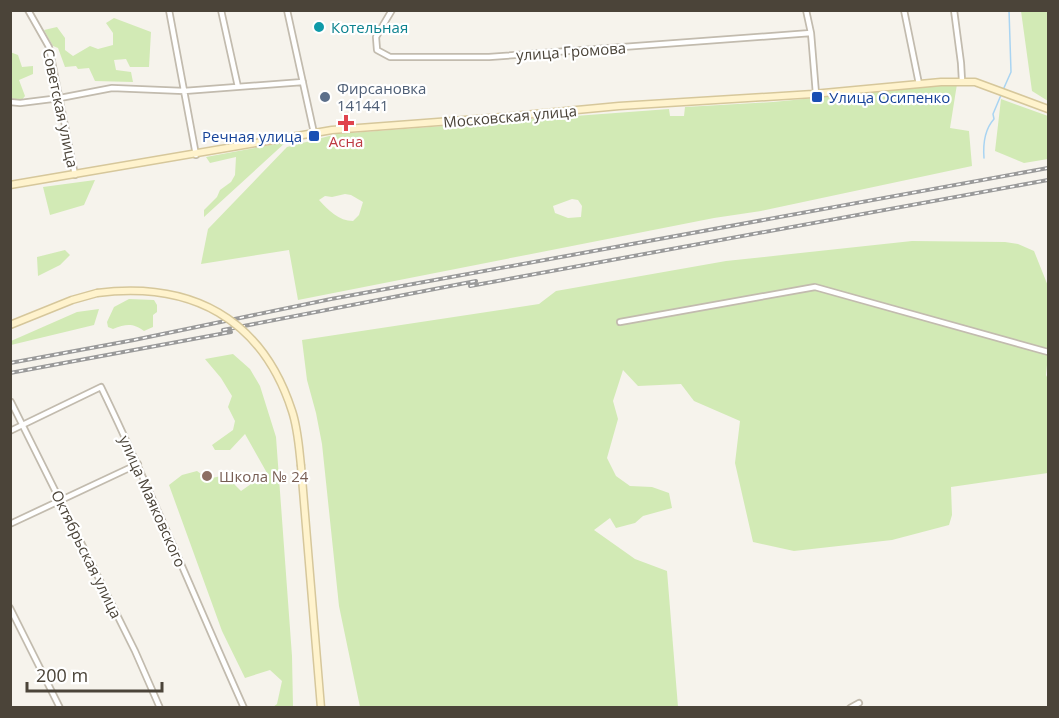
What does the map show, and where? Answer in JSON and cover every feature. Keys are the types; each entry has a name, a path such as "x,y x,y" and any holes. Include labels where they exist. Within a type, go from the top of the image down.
{"street":[{"name":"Советская улица","path":"28,10 49,47 75,175"},
{"path":"169,10 196,154"},
{"path":"222,10 238,87"},
{"path":"287,10 314,133"},
{"name":"улица Громова","path":"392,10 376,38 377,50 390,57 489,57 811,33"},
{"path":"806,10 811,33 816,94"},
{"path":"904,10 918,84"},
{"path":"954,10 962,81"},
{"path":"10,102 60,98 112,88 184,91 303,82"},
{"name":"Московская улица","path":"10,185 314,133 619,106 816,94 918,84 975,82 1048,109"},
{"path":"620,322 815,287 1048,351"},
{"path":"10,325 64,303 97,293 154,291 203,303 222,314 238,327 270,363 286,393 296,424 321,708"},
{"name":"улица Маяковского","path":"10,432 101,387 138,464 244,708"},
{"name":"Октябрьская улица","path":"11,402 135,651 160,708"},
{"path":"10,524 138,464"},
{"path":"10,608 60,708"},
{"path":"850,708 860,703"}],"green space":[{"path":"1021,11 1048,11 1048,101 1032,91"},
{"path":"114,18 151,32 149,67 130,67 126,59 114,60 116,70 131,72 133,82 95,81 89,68 65,67 58,48 53,46 44,30 57,27 65,38 65,50 73,56 90,46 98,49 113,45 113,33 106,23"},
{"path":"10,52 18,55 22,67 33,66 33,74 19,80 25,96 21,101 11,98"},
{"path":"957,84 950,128 969,131 972,166 761,211 714,218 298,300 289,250 201,264 208,229 287,147 337,134 669,109 670,116 684,116 685,107 773,102","holes":["345,194 363,202 359,215 353,221 338,217 319,200 325,196","572,199 578,200 582,206 581,217 568,218 555,213 553,206"]},
{"path":"1001,99 1048,116 1048,159 1024,163 995,151"},
{"path":"286,142 204,217 204,210 235,175 236,157 210,163 206,157"},
{"path":"95,180 84,205 50,215 43,187"},
{"path":"912,241 1005,242 1018,244 1034,251 1048,286 1046,375 1048,379 1048,473 951,487 952,515 949,525 892,540 794,551 753,542 735,463 740,421 694,401 681,384 638,386 623,370 613,401 618,419 607,458 616,476 630,486 652,487 669,493 672,508 643,516 635,523 616,528 610,518 594,530 635,559 667,571 678,707 360,707 339,606 322,444 307,380 302,340 539,304 556,291 726,261"},
{"path":"65,250 70,255 60,265 38,276 37,257"},
{"path":"129,299 154,300 157,312 153,315 153,327 144,331 129,325 113,329 108,327 107,322 114,307"},
{"path":"99,309 94,325 11,345 11,341 77,312"},
{"path":"233,354 250,369 260,386 276,437 292,656 293,707 273,707 277,704 282,681 270,670 245,678 222,631 169,485 182,475 197,471 208,479 225,475 241,491 267,473 245,434 230,450 215,450 212,445 233,430 235,421 228,407 232,396 205,359"}],"waterway":[{"path":"1003,90 1011,72 1009,10"},
{"path":"984,158 984,143 1001,95"}],"railway":[{"path":"10,363 331,299 1048,168"},
{"path":"470,286 1048,180"},
{"path":"223,330 476,281"},
{"path":"10,373 231,332"}],"place":[{"name":"Котельная","path":"319,27"},
{"name":"Фирсановка 141441","path":"325,97"},
{"name":"Улица Осипенко","path":"817,97"},
{"name":"Асна","path":"346,123"},
{"name":"Речная улица","path":"314,136"},
{"name":"Школа № 24","path":"207,476"}]}
